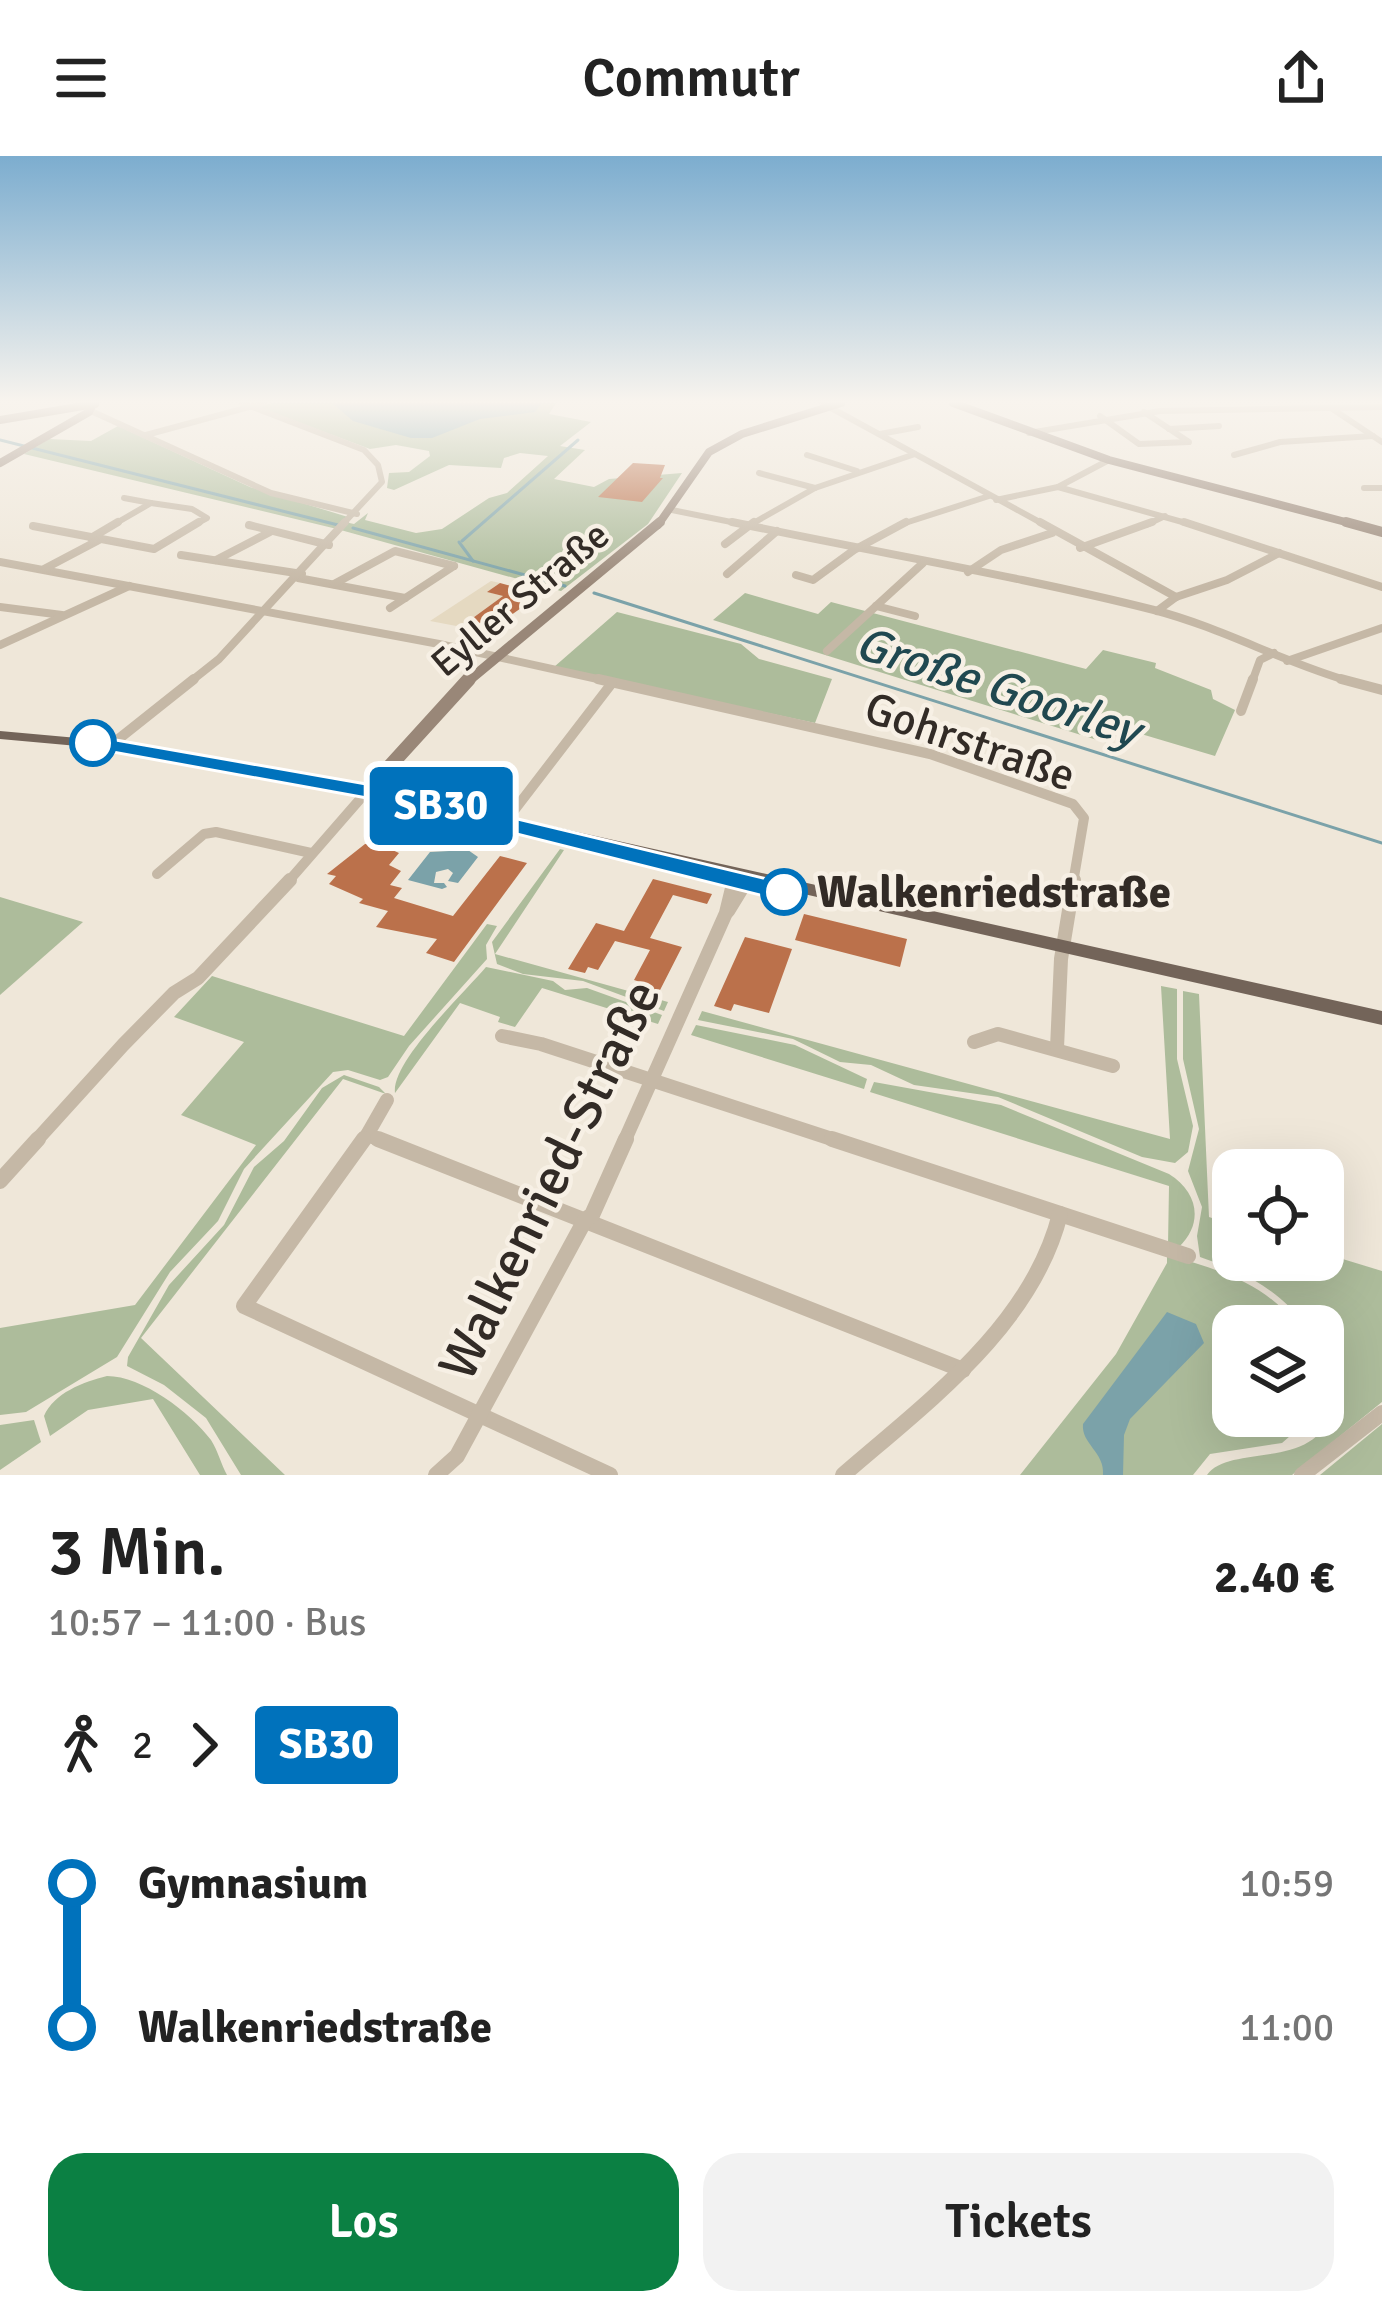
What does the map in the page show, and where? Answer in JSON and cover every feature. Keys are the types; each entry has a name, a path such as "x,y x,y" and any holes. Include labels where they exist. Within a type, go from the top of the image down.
{"main road":[{"name":"Eyller Straße","path":"368,790 492,656 672,510 699,465"},
{"path":"1125,465 1382,532"},
{"path":"0,735 112,745 368,790 1034,947 1064,949 1382,1018"}],"street":[{"path":"211,465 280,496 357,514"},
{"path":"112,745 219,659 300,576 382,482 376,465"},
{"path":"837,465 857,471"},
{"path":"725,544 748,525 815,488 879,465"},
{"path":"933,465 1176,597"},
{"path":"813,580 852,547 902,521 1058,487 1100,465"},
{"path":"759,473 815,488"},
{"path":"1058,487 1165,516 1382,587"},
{"path":"1364,488 1382,488"},
{"path":"33,526 154,549 208,518 192,509 124,498"},
{"path":"44,569 151,503"},
{"path":"672,510 1157,610 1287,661 1382,690"},
{"path":"1080,548 1124,536 1165,516"},
{"path":"249,525 329,545"},
{"path":"727,574 777,531"},
{"path":"216,560 270,532"},
{"path":"968,572 1001,550 1052,533"},
{"path":"334,584 395,551 454,566 390,608"},
{"path":"1157,610 1176,597 1227,580 1280,554"},
{"path":"181,555 404,598"},
{"name":"Gohrstraße","path":"0,562 268,609 930,754 1073,805 1084,818 1064,949 1057,1048"},
{"path":"827,651 923,563"},
{"path":"796,575 826,583"},
{"path":"0,645 129,586"},
{"path":"876,606 915,616"},
{"path":"0,607 66,615"},
{"path":"1287,661 1382,628"},
{"path":"1241,711 1260,660 1274,653"},
{"path":"506,820 612,683"},
{"path":"0,1181 174,993 198,978 368,790"},
{"path":"157,874 211,833 311,854"},
{"name":"Walkenried-Straße","path":"436,1475 457,1456 585,1220 592,1215 741,878"},
{"path":"974,1042 998,1034 1113,1066"},
{"path":"502,1036 651,1079 1188,1256"},
{"path":"387,1100 244,1306 610,1475"},
{"path":"367,1135 963,1370"},
{"path":"843,1475 963,1370 1048,1258 1058,1241 1060,1214"},
{"path":"1302,1475 1382,1413"}],"green space":[{"path":"68,465 201,465 250,487 348,517 345,522 354,524 368,513 365,520 416,533 442,529 489,498 507,493 539,465 569,465 554,479 594,487 609,479 682,473 648,524 561,591 337,529"},
{"path":"419,465 502,465 449,465 394,490 387,488 389,473 409,472"},
{"path":"745,593 818,614 831,602 1086,669 1103,650 1156,663 1155,668 1211,690 1213,699 1235,710 1215,756 1121,728 1110,744 713,620"},
{"path":"617,612 741,644 759,659 832,679 815,723 554,667"},
{"path":"560,849 564,850 495,954 668,1002 664,1011 583,981 523,974 497,964 492,942"},
{"path":"0,897 83,922 0,995"},
{"path":"487,924 497,926 486,945 487,959 409,1046 388,1077 380,1080 348,1070 333,1072 244,1169 218,1221 170,1272 117,1357 26,1412 0,1415 0,1328 135,1305 256,1145 181,1115 244,1042 174,1017 212,976 404,1036"},
{"path":"486,967 553,981 565,990 587,988 662,1015 658,1024 542,988 515,1027 460,1003 395,1093 404,1064 416,1047"},
{"path":"1161,986 1177,989 1177,1059 1193,1126 1188,1152 1175,1163 1142,1157 998,1097 914,1085 871,1065 840,1062 793,1039 698,1020 702,1011 1170,1139"},
{"path":"1183,991 1199,994 1212,1262 1200,1257 1197,1236 1202,1207 1188,1171 1199,1129 1183,1059"},
{"path":"696,1025 795,1045 867,1079 864,1089 691,1035"},
{"path":"344,1075 386,1094 343,1079 141,1338 285,1475 241,1475 206,1418 164,1385 127,1366 128,1357 169,1285 224,1225 254,1167 284,1141 322,1088"},
{"path":"874,1082 1001,1105 1169,1174 1192,1199 1192,1228 1179,1247 1168,1244 1169,1186 870,1092"},
{"path":"1167,1254 1212,1269 1212,1281 1241,1281 1278,1305 1212,1305 1212,1437 1289,1437 1282,1443 1210,1454 1193,1475 1020,1475 1116,1354 1167,1263"},
{"path":"1344,1259 1382,1271 1382,1402 1344,1433 1344,1305 1287,1305 1255,1281 1344,1281"},
{"path":"107,1376 135,1382 178,1407 211,1440 227,1475 200,1475 153,1399 88,1410 50,1436 44,1416 55,1401 79,1385"},
{"path":"34,1420 41,1442 0,1470 0,1425"},
{"path":"1382,1424 1382,1475 1320,1475"},
{"path":"1339,1437 1292,1475 1207,1475 1234,1460"}],"shaded area":[{"path":"491,581 500,583 488,592 503,596 471,619 494,627 488,632 430,621"}],"water":[{"path":"468,850 478,857 458,883 448,881 453,873 448,869 436,872 434,883 444,883 447,887 442,889 408,880 430,852"},
{"path":"1167,1312 1196,1324 1204,1343 1130,1419 1124,1435 1123,1475 1103,1475 1083,1424"}],"building":[{"path":"631,465 665,465 663,478 642,502 598,497"},
{"path":"500,583 541,594 494,627 470,620 503,596 487,592"},
{"path":"365,844 399,853 389,865 401,871 390,885 402,888 394,898 453,916 500,856 527,863 454,962 426,953 437,939 376,927 388,911 359,903 363,899 329,884 336,876 327,874"},
{"path":"653,879 712,894 707,904 673,895 650,938 682,947 658,994 642,990 646,984 634,980 650,950 615,941 598,970 568,969 596,923 624,931"},
{"path":"804,914 907,939 900,967 795,940"},
{"path":"745,937 792,949 769,1013 734,1004 731,1011 714,1006"}],"waterway":[{"name":"Große Goorley","path":"98,465 338,525"},
{"path":"462,541 550,465"},
{"name":"Große Goorley","path":"353,528 473,561"},
{"path":"459,542 473,561"},
{"name":"Große Goorley","path":"473,561 565,586"},
{"name":"Große Goorley","path":"594,593 1382,843"}],"bus line":[{"name":"SB30","path":"93,743 506,820 784,892"}],"place":[{"name":"Walkenriedstraße","path":"784,892"}]}
